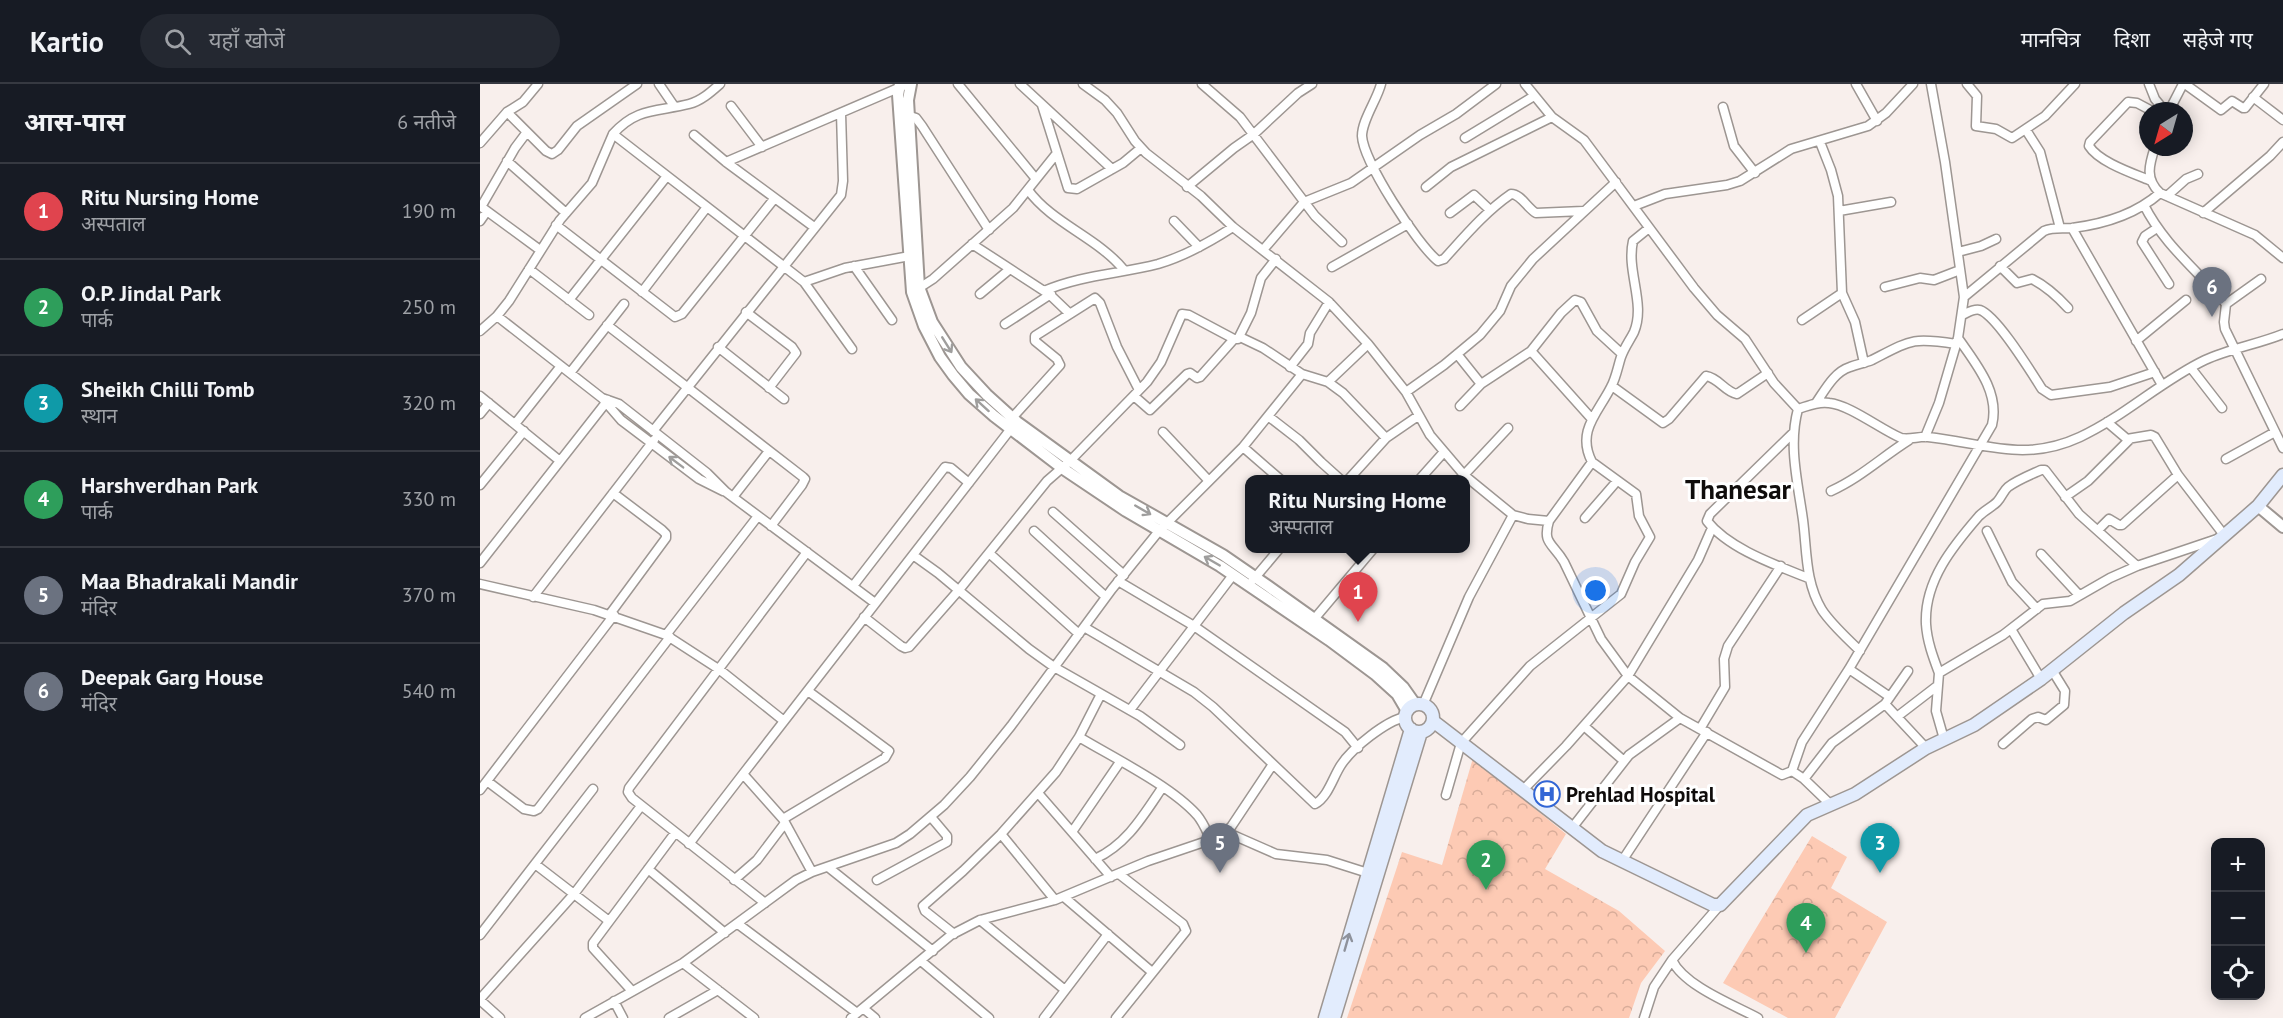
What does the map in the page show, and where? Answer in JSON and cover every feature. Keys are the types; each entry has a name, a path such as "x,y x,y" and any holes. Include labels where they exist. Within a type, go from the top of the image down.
{"main road":[{"path":"1433,721 1602,851 1713,905 1720,905 1807,815 1855,794 1926,748 1974,725 2041,679 2124,613 2179,575 2258,506 2283,475"},
{"path":"1413,709 1430,709 1433,721 1429,728 1416,730 1406,723 1413,709"},
{"path":"1325,1018 1368,873 1416,730"},
{"path":"1334,1018 1416,730"}],"street":[{"path":"480,143 507,112 523,102 538,84"},
{"path":"507,112 549,153 555,153 577,126 637,84"},
{"path":"660,84 674,106"},
{"path":"480,331 497,316 556,225 592,183 613,134 638,114 698,100 720,84"},
{"path":"958,84 1036,179"},
{"path":"1083,84 1117,113 1141,148 1201,196 1233,227 1329,302 1368,344 1406,392 1418,416 1443,453 1464,475 1508,428"},
{"path":"1093,91 1100,84"},
{"path":"1202,84 1221,99 1254,134 1304,202 1342,242"},
{"path":"1187,187 1254,134 1293,97 1312,84"},
{"path":"1381,84 1363,129 1365,147 1394,204 1434,258 1441,261 1490,210 1514,194 1536,213 1583,211"},
{"path":"1263,250 1304,202 1351,183 1456,114 1496,84"},
{"path":"1526,84 1552,117 1584,140 1717,315 1745,339 1768,373 1798,409"},
{"path":"1856,84 1877,121"},
{"path":"1634,206 1665,194 1728,185 1740,181 1791,149 1820,142 1877,121 1913,84"},
{"path":"1925,437 1939,403 1957,341 1964,297 1931,84"},
{"path":"1967,84 1976,93 1975,123 1977,127 1996,129 2012,138 2056,107 2072,85"},
{"path":"2149,84 2158,102"},
{"path":"2173,102 2184,84 2221,110 2232,100 2245,108 2264,84"},
{"path":"726,162 905,85 908,100 904,114 916,290 932,322 961,367 1013,423 1066,464 1119,496 1233,575 1251,581"},
{"path":"1023,85 1112,169"},
{"path":"1465,138 1534,96"},
{"path":"2253,97 2283,120"},
{"path":"2139,104 2128,102 2090,142 2089,146 2095,153 2149,180 2163,195 2256,235 2283,258"},
{"path":"1042,105 1068,188 1077,189 1123,163 1141,148"},
{"path":"731,106 762,147"},
{"path":"1723,107 1734,146 1755,173"},
{"path":"533,597 652,443 656,433 687,387 837,201 843,188 841,113"},
{"path":"904,114 916,118 922,126 989,230"},
{"path":"1426,188 1451,167 1552,117"},
{"path":"2026,130 2040,152 2060,228"},
{"path":"480,221 482,208 507,161 528,132"},
{"path":"613,134 804,282 852,349"},
{"path":"694,135 774,199 814,227"},
{"path":"1820,142 1836,182 1842,293 1856,322 1864,363"},
{"path":"2203,213 2270,156 2283,142"},
{"path":"916,290 1012,208 1057,153"},
{"path":"2149,180 2152,156"},
{"path":"507,161 566,213"},
{"path":"1964,297 2044,231 2050,228 2099,225 2144,205 2198,174"},
{"path":"569,300 667,176"},
{"path":"1406,392 1480,335 1500,311 1511,286 1533,259 1616,182"},
{"path":"1028,190 1043,207 1104,249 1124,270"},
{"path":"1450,213 1474,195 1490,210"},
{"path":"556,225 671,315 679,316 774,199"},
{"path":"1839,211 1891,202"},
{"path":"2144,205 2172,248 2226,304"},
{"path":"642,292 707,207"},
{"path":"482,208 540,250"},
{"path":"1174,221 1199,247"},
{"path":"1332,267 1408,224"},
{"path":"1005,324 1047,293 1077,278 1161,263 1199,247 1233,227"},
{"path":"1446,795 1461,743 1530,666 1621,594 1635,562 1650,537 1639,516 1638,496 1592,462 1586,446 1591,418 1612,386 1622,354 1634,331 1638,313 1632,246 1635,237 1649,228"},
{"path":"2072,228 2162,385"},
{"path":"2157,228 2145,236 2142,242 2169,284"},
{"path":"1958,252 1982,246 1996,239"},
{"path":"972,244 1047,293 1070,314"},
{"path":"804,282 854,266 913,256"},
{"path":"689,844 1060,365 1057,359 1035,341 1035,336 1092,300 1098,299 1136,393 1146,409 1150,410 1187,374 1200,377 1237,338 1251,313 1261,278 1276,259"},
{"path":"854,266 892,320"},
{"path":"2000,266 2017,283 2036,280 2052,291 2068,308"},
{"path":"529,269 589,315"},
{"path":"980,294 1010,269"},
{"path":"1885,287 1920,278 1934,280 1960,270"},
{"path":"2261,279 2226,304 2224,322 2235,350 2283,448"},
{"path":"1802,320 1842,293"},
{"path":"1460,406 1481,384 1531,351 1561,313 1575,300 1581,302 1602,337 1622,354"},
{"path":"2136,341 2186,300"},
{"path":"1290,367 1308,344 1312,328 1329,302"},
{"path":"570,373 624,304"},
{"path":"1962,315 1974,310 1983,311 2005,334 2042,389 2051,395 2110,387 2154,372"},
{"path":"746,312 792,347 796,353 769,388"},
{"path":"864,617 905,648 913,644 1047,481 1136,393 1158,368 1182,314 1263,348 1302,374 1328,382 1343,393 1386,438"},
{"path":"497,316 605,400 621,420 706,484 730,495"},
{"path":"607,325 805,479 771,526"},
{"path":"1831,491 1860,477 1880,459 1909,440 1925,437 1981,447 2015,450 2058,444 2082,436 2206,360 2283,334"},
{"path":"1592,462 1549,521 1545,533 1546,539 1564,562 1602,639 1628,676 1680,718 1782,775 1792,771 1802,742 1860,651 1981,447 1995,414 1994,403 1980,370 1957,341 1918,339 1896,347 1835,376 1816,403"},
{"path":"1328,382 1368,344"},
{"path":"718,347 784,399"},
{"path":"1531,351 1591,418"},
{"path":"1457,354 1481,384"},
{"path":"515,424 561,366"},
{"path":"2191,368 2222,408"},
{"path":"1612,386 1663,423 1706,376 1737,394 1768,373"},
{"path":"585,1018 683,963 796,880 812,872 896,843 932,817 970,777 1106,597 1163,527 1243,447 1302,374"},
{"path":"480,396 560,461"},
{"path":"605,400 619,405 707,473 730,495 875,603"},
{"path":"480,563 605,400"},
{"path":"1798,409 1816,403 1829,402 1842,406 1893,435 1909,440"},
{"path":"480,414 489,403"},
{"path":"1798,409 1794,424 1795,478 1803,519 1808,578 1822,609 1860,651"},
{"path":"1268,416 1299,440 1336,475"},
{"path":"1353,475 1386,438 1418,416"},
{"path":"2107,422 2123,437 2130,440"},
{"path":"480,485 524,431"},
{"path":"1163,432 1209,481"},
{"path":"1794,432 1710,514 1707,521 1712,528 1743,549 1808,578"},
{"path":"2226,459 2275,432"},
{"path":"1939,673 2011,629 2046,603 2065,603 2109,578 2222,537 2178,475 2155,437 2151,435 2130,440 2088,481 2065,497"},
{"path":"1243,447 1275,475"},
{"path":"730,495 769,451"},
{"path":"1423,475 1443,453"},
{"path":"853,586 945,468 951,468 969,483"},
{"path":"1944,739 1936,711 1939,673 1928,642 1926,622 1928,605 1937,574 1946,556 1980,515 2000,500 2007,488 2041,470 2047,472 2079,514 2138,566"},
{"path":"2098,530 2109,519 2122,525 2178,475"},
{"path":"1470,480 1513,514 1528,519 1549,521"},
{"path":"1585,518 1617,481"},
{"path":"480,790 612,615 666,538 662,530 613,493"},
{"path":"2258,506 2283,527"},
{"path":"1053,512 1121,578 1345,732 1358,748"},
{"path":"989,553 1081,631 1194,692 1315,804 1321,800 1342,763 1389,723 1413,709 1513,514"},
{"path":"487,781 524,809 534,811 538,809 758,516"},
{"path":"1163,527 1222,555 1251,581 1311,622 1376,675 1413,709"},
{"path":"1523,790 1628,676 1698,560 1712,528"},
{"path":"1034,531 1106,597"},
{"path":"1987,531 2012,582 2037,609"},
{"path":"765,903 629,796 630,788 807,552"},
{"path":"1251,581 1276,553"},
{"path":"1311,622 1371,553"},
{"path":"2041,554 2079,595"},
{"path":"913,555 1054,667 1130,710 1180,745"},
{"path":"1622,861 1704,730 1725,687 1724,659 1728,646 1781,567"},
{"path":"1130,710 1233,575"},
{"path":"480,584 612,615 668,636 720,670 784,721"},
{"path":"2011,629 2041,679"},
{"path":"1849,669 1887,701 1926,748"},
{"path":"1804,779 1832,743 1887,701 1908,670"},
{"path":"2003,744 2032,719 2038,717 2046,720 2064,705 2065,691 2052,670"},
{"path":"1898,716 1937,686"},
{"path":"734,880 767,848 784,821 885,758 889,751 808,691"},
{"path":"954,934 925,911 923,906 1001,834 1038,793 1069,755 1101,694"},
{"path":"1572,828 1636,748 1680,718"},
{"path":"1584,726 1624,761"},
{"path":"1080,737 1162,788 1197,815 1211,840"},
{"path":"1072,832 1120,762"},
{"path":"857,1013 954,934 980,920 1064,897 1182,848 1211,840 1226,832 1273,764"},
{"path":"1792,771 1804,779 1830,804"},
{"path":"743,774 784,821 812,872"},
{"path":"1095,859 1107,853 1128,835 1162,788"},
{"path":"480,935 593,789"},
{"path":"1038,793 1095,859 1186,927 1183,935 1116,1018"},
{"path":"500,1018 480,999 574,894 641,806"},
{"path":"877,880 947,842 947,836 932,817"},
{"path":"1226,832 1275,854 1327,860 1368,873"},
{"path":"632,991 592,945 675,833"},
{"path":"1001,834 1055,900"},
{"path":"535,864 609,921"},
{"path":"828,867 933,951"},
{"path":"648,869 725,933"},
{"path":"1064,897 1152,972"},
{"path":"1644,1018 1654,987 1672,960 1720,905"},
{"path":"980,920 1065,990"},
{"path":"738,924 857,1013 875,1018"},
{"path":"1044,1018 1107,934"},
{"path":"1672,960 1689,980 1758,1018"},
{"path":"921,961 984,1016"},
{"path":"683,963 754,1018"},
{"path":"669,1018 718,990"},
{"path":"614,1001 623,1018"}],"green space":[{"path":"1473,758 1566,834 1545,869 1619,911 1665,951 1641,983 1629,1018 1347,1018 1402,852 1442,865"},
{"path":"1812,836 1847,857 1831,888 1887,922 1835,1018 1788,1018 1723,983"}],"place":[{"name":"Deepak Garg House","path":"2212,317"},
{"name":"Ritu Nursing Home","path":"1358,622"},
{"name":"Prehlad Hospital","path":"1547,794"},
{"name":"Maa Bhadrakali Mandir","path":"1220,873"},
{"name":"Sheikh Chilli Tomb","path":"1880,873"},
{"name":"O.P. Jindal Park","path":"1486,890"},
{"name":"Harshverdhan Park","path":"1806,953"}],"district":[{"name":"Thanesar","path":"1738,489"}]}
